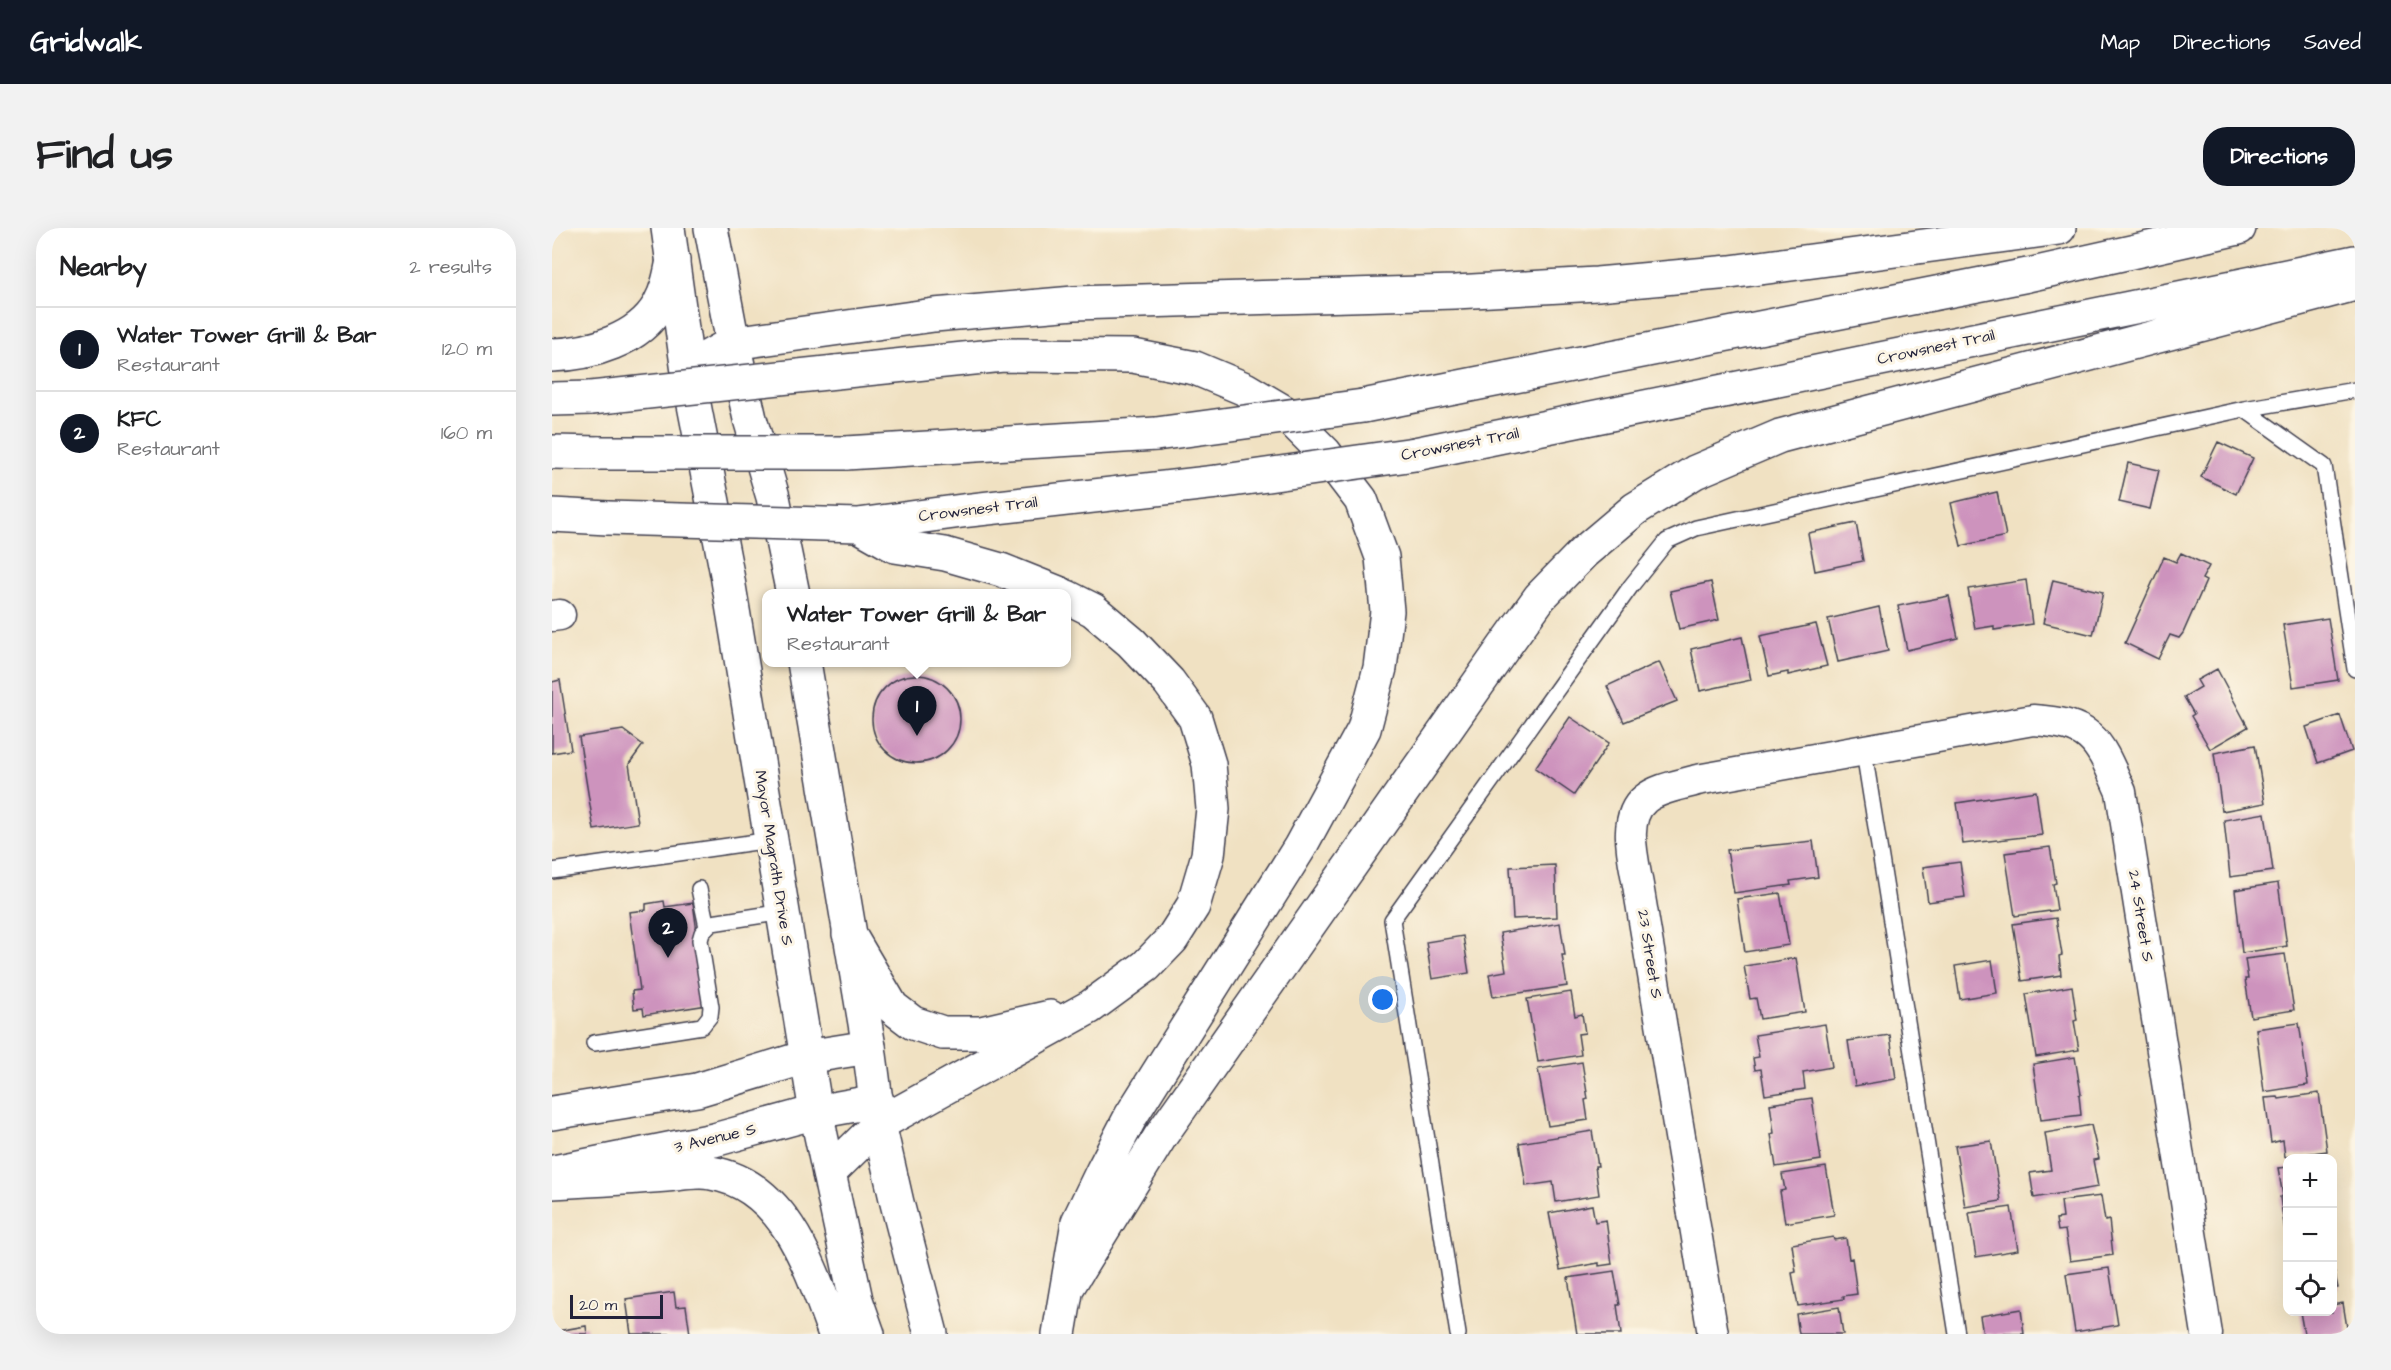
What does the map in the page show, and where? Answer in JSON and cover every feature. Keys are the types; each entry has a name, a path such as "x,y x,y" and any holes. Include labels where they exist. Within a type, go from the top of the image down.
{"main road":[{"name":"Mayor Magrath Drive S","path":"668,228 689,379 727,574 806,1057 856,1300 867,1334"},
{"path":"711,228 750,419 772,497 792,589"},
{"path":"689,379 708,357 733,343 934,315 1074,303 1455,292 1597,284 1730,272 2059,228"},
{"path":"552,452 846,453 1156,434 1363,406 2016,278 2239,228"},
{"path":"552,355 563,355 613,343 638,327 655,312 661,303 667,289 673,260"},
{"name":"Crowsnest Trail","path":"556,516 858,525 1217,482 1415,454 2355,262"},
{"path":"1067,1288 1160,1137 1540,597 1584,552 1635,508 1695,472 1780,436 2355,284"},
{"path":"552,399 591,398 1003,355 1133,356 1195,368 1245,389 1284,412 1325,453 1361,500 1382,558 1387,611 1380,668 1364,729 1300,847 1131,1116 1078,1222 1059,1334"},
{"path":"858,525 895,546 945,554 1001,570 1048,589"},
{"path":"829,1173 878,1112 1090,1007 1146,966 1172,939 1193,906 1208,855 1213,809 1209,764 1195,718 1169,682 1131,642 1093,610 1071,599"},
{"path":"805,667 878,1112 897,1203 931,1334"},
{"path":"849,934 892,1007 913,1023 943,1033 981,1033 1090,1007"},
{"path":"552,1113 697,1090 806,1057 869,1047"},
{"name":"3 Avenue S","path":"552,1172 714,1140 816,1112 878,1112"},
{"path":"552,1182 710,1172 746,1184 772,1205 792,1236 809,1265 835,1334"}],"street":[{"name":"24 Street S","path":"1864,752 2033,720 2057,722 2082,729 2094,740 2105,757 2121,792 2207,1334"},
{"name":"23 Street S","path":"1713,1334 1634,859 1631,830 1634,812 1646,798 1697,780 1864,752"}],"lane":[{"path":"1458,1334 1392,920 1631,586 1667,540 1696,528 2244,409 2355,390"},
{"path":"2244,409 2324,466 2355,669"},
{"path":"1864,752 1957,1334"},
{"path":"552,871 771,840"},
{"path":"699,889 707,927"},
{"path":"594,1043 702,1026 710,1016 711,1007 700,940 707,927 712,923 726,920 783,912"}],"building":[{"path":"2218,442 2253,458 2236,494 2201,477"},
{"path":"2128,463 2159,470 2150,509 2119,502"},
{"path":"1997,492 2006,536 1961,546 1951,503"},
{"path":"1856,523 1863,561 1815,571 1808,533"},
{"path":"2181,553 2209,566 2202,579 2206,581 2183,633 2179,638 2170,635 2158,659 2125,643 2164,557 2176,562"},
{"path":"2026,580 2032,624 1994,630 1994,626 1975,629 1968,589"},
{"path":"2053,580 2103,592 2093,635 2043,623"},
{"path":"1711,582 1719,620 1679,629 1670,591"},
{"path":"1949,596 1958,638 1907,650 1898,606"},
{"path":"1879,607 1888,651 1838,662 1828,619"},
{"path":"2328,618 2338,680 2293,687 2283,625"},
{"path":"1816,624 1827,666 1788,675 1788,672 1769,676 1760,636"},
{"path":"1742,637 1751,680 1700,691 1691,649"},
{"path":"1659,662 1677,701 1624,722 1607,686"},
{"path":"2217,669 2248,727 2210,749 2191,716 2194,714 2184,697 2201,687 2197,680"},
{"path":"916,675 941,682 953,694 960,719 953,744 941,756 916,763 891,756 879,744 872,719 879,694 891,682"},
{"path":"560,680 571,750 552,753 552,682"},
{"path":"2340,715 2352,751 2318,763 2306,727"},
{"path":"1570,717 1609,743 1574,795 1535,768"},
{"path":"623,730 643,745 629,764 638,823 594,830 579,737"},
{"path":"2255,745 2265,803 2222,811 2214,753"},
{"path":"2036,791 2042,835 1963,844 1957,803"},
{"path":"2265,813 2273,871 2230,877 2224,820"},
{"path":"1813,841 1818,877 1790,881 1791,885 1734,893 1727,850"},
{"path":"2050,847 2056,883 2053,884 2057,910 2015,916 2005,853"},
{"path":"1960,862 1965,897 1928,902 1923,867"},
{"path":"1555,865 1557,917 1513,919 1510,867"},
{"path":"2278,883 2287,946 2242,953 2235,890"},
{"path":"1780,893 1789,945 1745,952 1737,899"},
{"path":"664,901 665,907 693,903 707,1005 644,1015 643,1008 634,1009 632,991 640,990 629,912 646,910 646,904"},
{"path":"2056,918 2062,955 2059,956 2061,975 2022,981 2013,924"},
{"path":"1560,923 1567,986 1493,997 1489,974 1506,971 1500,933"},
{"path":"1463,936 1469,973 1432,979 1426,942"},
{"path":"2285,954 2294,1010 2251,1017 2245,979 2248,979 2245,959"},
{"path":"1796,958 1805,1012 1760,1019 1756,998 1750,999 1744,966"},
{"path":"1992,960 1997,993 1960,999 1955,966"},
{"path":"2072,986 2077,1020 2074,1021 2079,1050 2036,1057 2026,994"},
{"path":"1571,992 1575,1016 1582,1014 1585,1033 1578,1034 1581,1055 1538,1062 1527,999"},
{"path":"2299,1023 2308,1085 2264,1092 2256,1029"},
{"path":"1825,1024 1832,1067 1803,1072 1805,1089 1765,1095 1761,1069 1755,1070 1753,1058 1759,1057 1755,1035"},
{"path":"1890,1035 1896,1079 1855,1086 1848,1041"},
{"path":"2075,1057 2081,1094 2079,1095 2081,1115 2041,1120 2033,1064"},
{"path":"1582,1062 1588,1099 1585,1100 1588,1120 1548,1126 1538,1069"},
{"path":"2319,1093 2327,1151 2285,1154 2283,1140 2271,1143 2265,1098 2278,1097 2279,1099"},
{"path":"1812,1098 1821,1160 1776,1167 1771,1134 1774,1133 1770,1104"},
{"path":"2091,1125 2099,1159 2093,1160 2098,1187 2034,1198 2030,1173 2051,1170 2045,1133"},
{"path":"1592,1131 1598,1166 1595,1166 1599,1195 1556,1202 1553,1182 1526,1186 1519,1143"},
{"path":"1991,1141 2001,1201 1965,1207 1955,1146"},
{"path":"1826,1167 1834,1215 1785,1223 1780,1191 1785,1190 1782,1174"},
{"path":"2278,1168 2283,1168 2283,1196"},
{"path":"2101,1196 2105,1221 2109,1220 2113,1255 2070,1261 2065,1230 2058,1231 2056,1219 2063,1218 2061,1201"},
{"path":"2283,1196 2283,1217 2280,1197"},
{"path":"1592,1205 1595,1222 1606,1220 1612,1264 1599,1266 1599,1263 1560,1270 1549,1213"},
{"path":"2011,1207 2018,1250 1976,1257 1969,1213"},
{"path":"1833,1237 1834,1240 1846,1238 1849,1259 1852,1258 1857,1294 1843,1296 1844,1299 1798,1306 1792,1273 1796,1272 1792,1244"},
{"path":"2109,1268 2118,1325 2075,1332 2066,1274"},
{"path":"1614,1271 1620,1305 1617,1305 1621,1334 1577,1334 1568,1278"},
{"path":"674,1292 676,1307 686,1306 690,1334 631,1334 626,1299"},
{"path":"2343,1303 2348,1334 2304,1334 2301,1316 2337,1316 2337,1304"},
{"path":"1839,1307 1843,1334 1799,1334 1796,1314"},
{"path":"2021,1309 2024,1334 1983,1334 1980,1316"},
{"path":"586,1326 587,1334 552,1334 552,1332"}],"place":[{"name":"Water Tower Grill & Bar","path":"917,736"},
{"name":"KFC","path":"668,958"}]}
